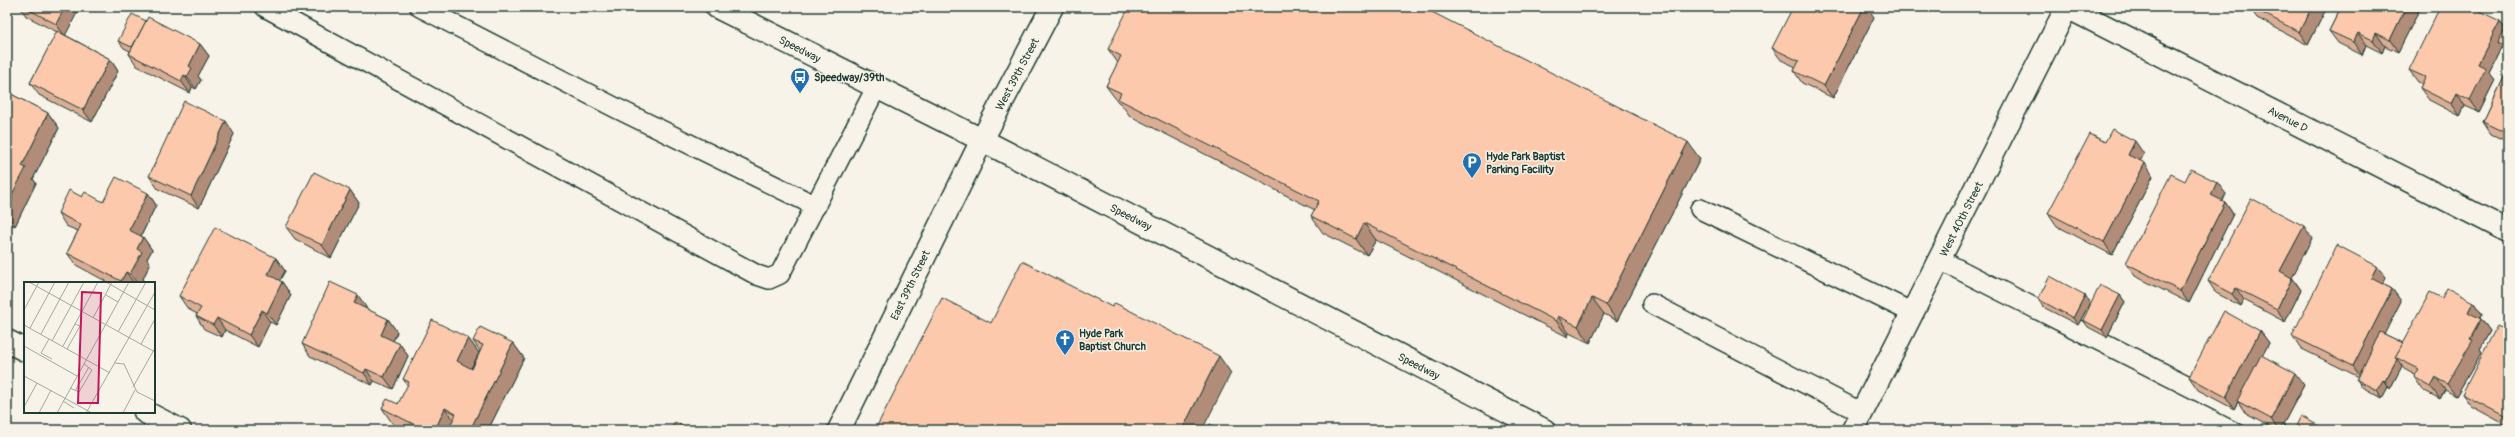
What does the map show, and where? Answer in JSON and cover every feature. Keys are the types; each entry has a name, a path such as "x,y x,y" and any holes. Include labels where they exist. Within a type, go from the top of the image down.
{"street":[{"name":"Speedway","path":"717,7 982,140 1544,430"},
{"name":"West 39th Street","path":"982,140 1052,7"},
{"name":"Avenue D","path":"2067,7 2508,231"},
{"name":"West 40th Street","path":"1857,421 2067,7"},
{"name":"East 39th Street","path":"839,430 982,140"},
{"path":"7,341 24,350"},
{"path":"147,413 180,430"}],"lane":[{"path":"265,7 757,275 769,279 780,274 876,88"},
{"path":"420,7 616,108 816,206"},
{"path":"1700,209 1913,313"},
{"path":"1940,260 2275,430"},
{"path":"1652,304 1857,421"}],"building":[{"path":"24,7 65,7 56,24"},
{"name":"Hyde Park Baptist Parking Facility","path":"1129,7 1422,7 1688,142 1606,305 1592,298 1578,326 1558,316 1556,321 1364,223 1356,239 1311,216 1319,201 1118,99 1121,93 1106,86 1121,56 1108,49"},
{"path":"1793,7 1864,7 1824,86 1794,71 1799,61 1772,48"},
{"path":"2251,7 2312,7 2299,32"},
{"path":"2341,7 2406,7 2390,40 2376,33 2373,40 2358,33 2353,42 2329,31"},
{"path":"2440,7 2471,7 2500,21 2478,64 2486,68 2470,100 2457,93 2452,104 2420,88 2425,77 2409,70"},
{"path":"132,14 146,21 132,47 118,41"},
{"path":"148,17 200,44 189,66 192,68 187,77 184,75 181,81 129,54"},
{"path":"2508,24 2508,48 2498,43"},
{"path":"57,31 110,59 83,110 30,83"},
{"path":"2508,69 2508,134 2483,122"},
{"path":"7,92 48,113 22,166 26,168 7,204"},
{"path":"184,101 226,121 191,196 149,176"},
{"path":"2112,129 2135,141 2128,155 2145,163 2104,242 2048,213 2090,134 2105,142"},
{"path":"2191,169 2217,182 2211,195 2225,202 2180,291 2126,263 2171,174 2185,181"},
{"path":"314,172 350,190 322,245 286,227"},
{"path":"116,177 148,193 129,230 143,237 137,249 142,252 130,274 126,272 121,281 67,253 81,225 58,213 69,190 82,197 85,192 103,202"},
{"path":"2251,198 2304,226 2280,271 2292,278 2277,309 2236,288 2232,294 2208,281"},
{"path":"215,227 276,258 268,274 282,282 267,313 262,310 249,335 217,318 213,325 196,316 201,308 179,296"},
{"path":"2337,245 2377,266 2371,278 2392,289 2353,366 2292,336"},
{"name":"Hyde Park Baptist Church","path":"1022,261 1112,307 1115,303 1219,356 1182,430 875,430 942,298 991,323"},
{"path":"2050,276 2085,295 2073,318 2038,299"},
{"path":"330,282 358,295 354,303 388,319 381,335 400,344 384,377 366,369 364,373 302,344"},
{"path":"2100,285 2120,295 2102,330 2083,320"},
{"path":"2447,288 2473,302 2468,312 2481,319 2470,339 2473,340 2447,384 2436,378 2431,387 2414,377 2419,369 2395,357 2430,292 2442,298"},
{"path":"2224,311 2260,331 2226,397 2189,377"},
{"path":"432,320 468,338 457,361 472,369 483,345 473,341 480,327 513,343 470,430 448,430 456,414 445,408 435,430 425,430 382,408 387,399 398,404 409,382 403,379"},
{"path":"2497,326 2508,331 2508,418 2462,394"},
{"path":"2380,332 2403,343 2395,357 2397,359 2385,381 2383,380 2377,390 2357,380"},
{"path":"2261,355 2295,373 2271,419 2237,401"},
{"path":"2301,416 2319,426 2317,430 2294,430"},
{"path":"675,422 691,430 671,430"},
{"path":"1210,424 1221,430 1207,430"}],"place":[{"name":"Speedway/39th","path":"800,94"},
{"name":"Hyde Park Baptist Parking Facility","path":"1472,179"},
{"name":"Hyde Park Baptist Church","path":"1065,356"}]}
